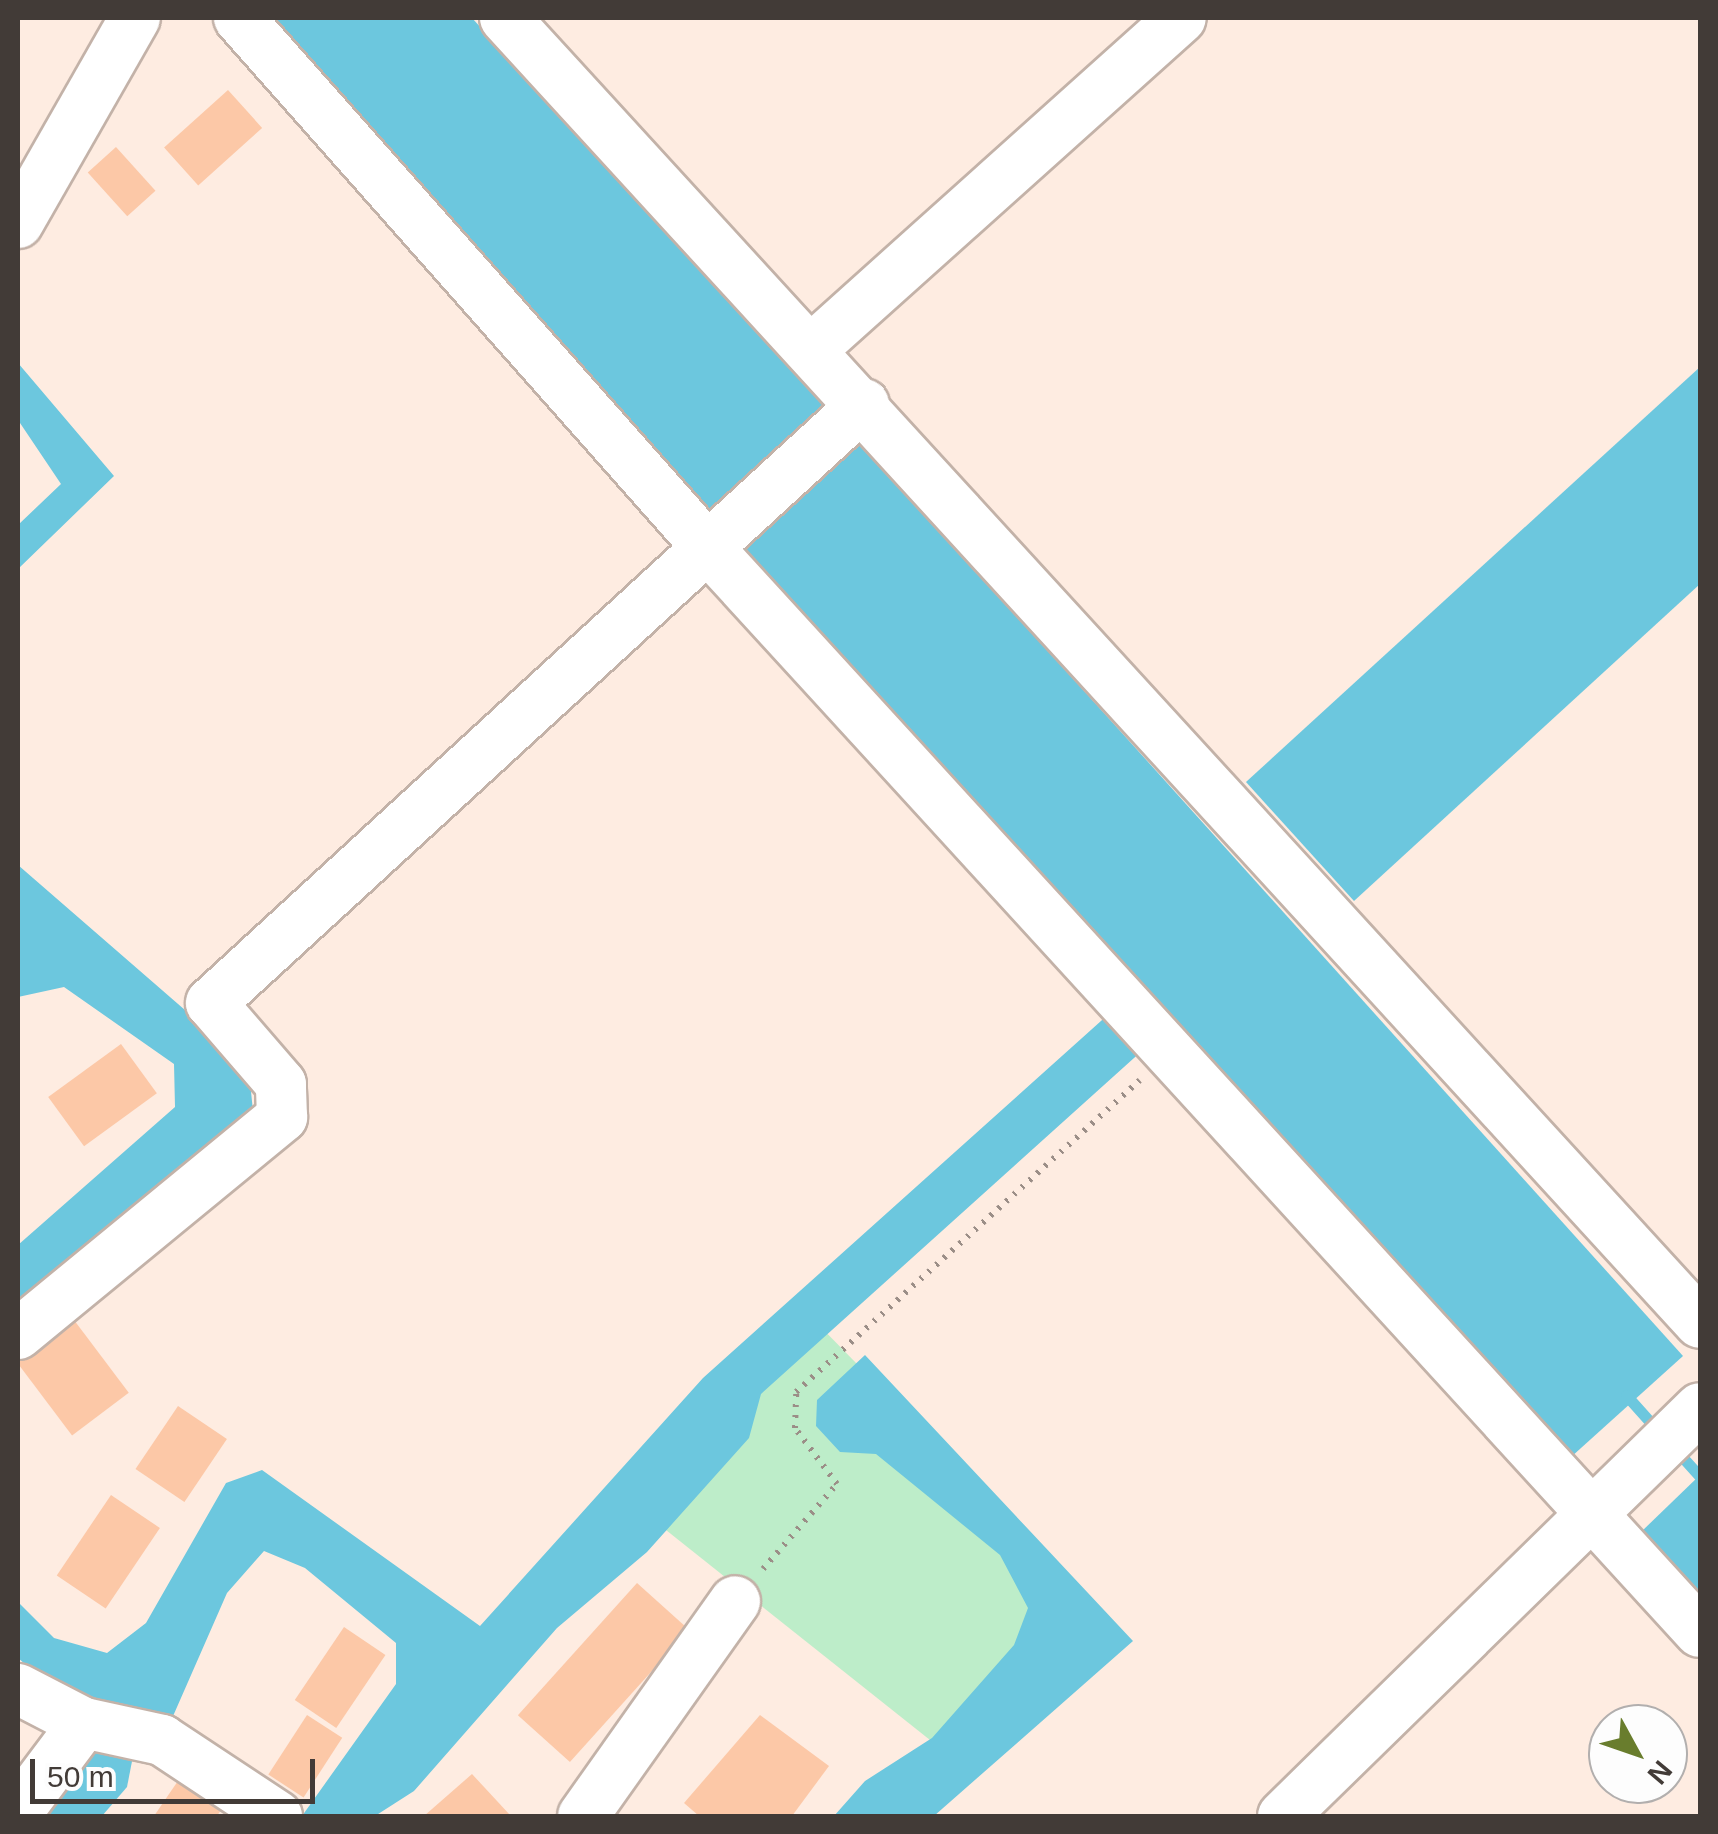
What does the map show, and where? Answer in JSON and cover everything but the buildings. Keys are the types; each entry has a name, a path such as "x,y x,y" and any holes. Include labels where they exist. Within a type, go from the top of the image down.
{"street":[{"path":"18,223 134,18"},
{"path":"239,18 708,548 1700,1632"},
{"path":"505,18 864,404 1700,1323"},
{"path":"812,348 1181,18"},
{"path":"18,1334 282,1117 281,1084 211,1003 864,404"},
{"path":"1283,1816 1700,1408"},
{"path":"583,1816 735,1601"},
{"path":"18,1689 84,1723 162,1740 278,1816"},
{"path":"18,1811 84,1723"}],"path":[{"path":"735,1601 836,1484 795,1428 796,1392 1171,1052"}],"green space":[{"path":"807,1313 1121,1633 969,1771 632,1503"}],"water":[{"path":"269,18 472,18 830,409 714,517"},
{"path":"18,363 114,476 18,569 18,525 61,484 18,420"},
{"path":"1700,367 1700,584 1354,901 1246,782"},
{"path":"860,442 1683,1356 1564,1463 741,549"},
{"path":"18,865 193,1017 250,1082 253,1111 18,1305 18,1245 175,1107 174,1064 64,987 18,997"},
{"path":"1111,1012 1144,1049 761,1394 749,1438 647,1552 557,1628 414,1791 375,1816 302,1816 396,1684 396,1643 305,1568 264,1551 227,1593 170,1723 47,1683 18,1658 18,1602 54,1638 107,1653 146,1623 226,1483 262,1470 480,1626 703,1378"},
{"path":"865,1355 1133,1641 934,1816 834,1816 865,1781 932,1738 1014,1645 1028,1608 1000,1555 876,1454 840,1452 816,1426 817,1400"},
{"path":"1700,1475 1700,1599 1641,1532"},
{"path":"94,1744 134,1751 127,1787 102,1816 31,1816"}],"waterway":[{"path":"1626,1395 1660,1433"},
{"path":"1676,1450 1700,1477"}]}
